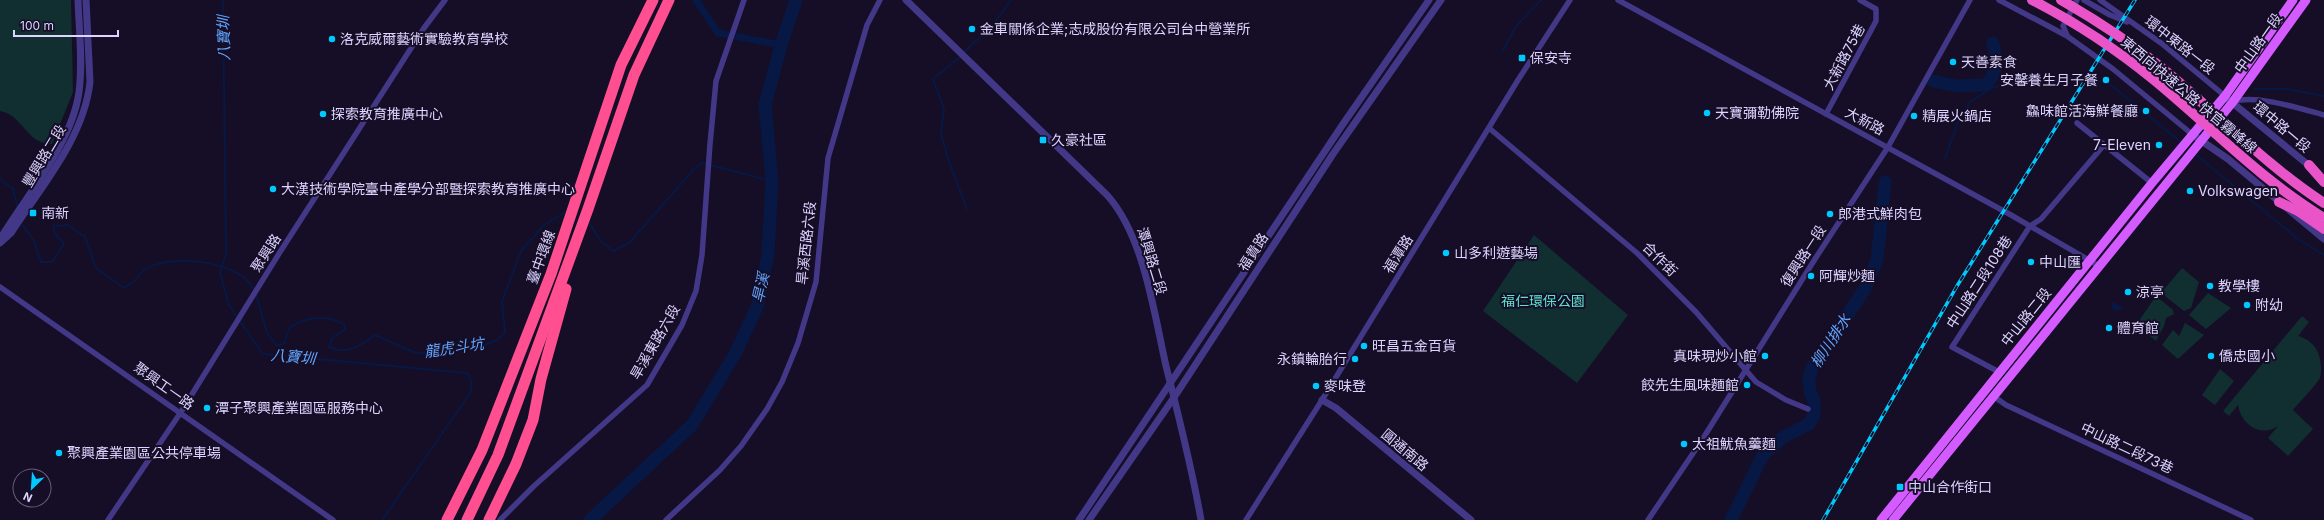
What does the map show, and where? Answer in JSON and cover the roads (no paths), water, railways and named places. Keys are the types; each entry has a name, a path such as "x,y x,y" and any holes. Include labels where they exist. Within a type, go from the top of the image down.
{"highway":[{"name":"臺中環線","path":"447,520 482,450 551,274 622,65 653,0"},
{"name":"臺中環線","path":"467,520 498,455 588,209 634,75 669,0"},
{"name":"東西向快速公路 快官霧峰線","path":"2032,0 2091,34 2135,65 2272,182 2324,218"},
{"name":"東西向快速公路 快官霧峰線","path":"2061,0 2098,22 2143,54 2281,172 2324,203"},
{"path":"2309,165 2324,182"},
{"path":"2279,202 2298,211 2324,229"},
{"path":"489,520 516,464 533,420 541,380 588,209"}],"main road":[{"name":"中山路一段","path":"2225,96 2293,0"},
{"name":"中山路一段","path":"2232,103 2306,0"},
{"name":"中山路二段","path":"1881,520 2152,183 2225,96"},
{"name":"中山路二段","path":"1893,520 2232,103"}],"street":[{"name":"豐興路二段","path":"0,239 19,215 49,162 74,112 79,81 78,0"},
{"name":"豐興路二段","path":"0,243 64,153 80,120 90,82 86,0"},
{"name":"聚興路","path":"108,520 181,412 280,252 424,28 445,0"},
{"name":"旱溪東路六段","path":"500,520 534,486 647,385 682,325 696,290 702,255 716,81 744,0"},
{"name":"旱溪西路六段","path":"666,520 720,470 741,446 767,409 782,382 798,343 816,282 823,196 828,158 867,26 880,0"},
{"name":"潭興路二段","path":"906,0 1114,202 1138,250 1170,383 1188,448 1202,520"},
{"name":"福貴路","path":"1079,520 1343,124 1429,0"},
{"name":"福貴路","path":"1089,520 1174,396 1333,154 1441,0"},
{"name":"福潭路","path":"1246,520 1322,400 1518,80 1570,0"},
{"name":"大新路","path":"1618,0 1888,147 2091,260 2099,266"},
{"name":"大新路75巷","path":"1826,114 1876,22 1876,9 1860,0"},
{"name":"復興路一段","path":"1648,520 1702,440 1745,370 1888,147 1970,0"},
{"path":"1999,0 2067,36 2113,69 2193,135 2203,140 2324,239"},
{"path":"2067,36 2064,26 2077,0"},
{"path":"2084,0 2110,15 2134,25"},
{"name":"環中東路一段","path":"2100,0 2161,43 2225,96"},
{"name":"環中路一段","path":"2225,96 2324,176"},
{"path":"2232,103 2243,99 2275,103 2324,115"},
{"path":"2077,123 2152,183"},
{"name":"合作街","path":"1489,128 1637,253 1696,312 1756,382 1786,400 1808,409"},
{"path":"2030,226 2041,219 2104,145"},
{"name":"中山路二段108巷","path":"1999,372 1952,347 2030,226"},
{"name":"聚興工一路","path":"0,287 181,412 333,520"},
{"name":"中山路二段73巷","path":"1993,396 2006,405 2251,520"},
{"name":"圓通南路","path":"1322,400 1336,408 1471,520"}],"water":[{"path":"2112,302 2124,308 2115,311 2112,308"}],"waterway":[{"name":"八寶圳","path":"223,0 226,254 220,273 229,305 263,354 467,373 471,381 471,392 382,520"},
{"path":"696,0 718,33 781,45"},
{"name":"旱溪","path":"590,520 692,425 735,354 757,307 768,254 772,181 765,105 781,45 796,0"},
{"path":"964,52 993,25 1011,0"},
{"path":"1503,51 1516,26 1541,0"},
{"name":"柳川排水","path":"1933,81 1957,86 1986,85 1993,75 1996,65 1993,43"},
{"path":"961,56 933,79 944,109 941,134 949,162 967,209"},
{"path":"1945,158 1959,119 1970,102 1992,88 2007,83 2023,84 2071,79 2107,82 2182,143"},
{"path":"2254,89 2287,89 2324,96"},
{"path":"2194,153 2298,239 2324,255"},
{"name":"龍虎斗坑","path":"588,221 601,241 613,251 629,243 695,168 702,163 772,181"},
{"name":"龍虎斗坑","path":"0,179 13,189 18,209"},
{"name":"柳川排水","path":"1731,520 1763,455 1782,438 1809,424 1814,415 1814,401 1810,392 1809,378 1812,368 1864,290 1877,260 1885,182"},
{"name":"龍虎斗坑","path":"256,294 267,333 277,346 284,343 290,327 310,319 323,318 344,324 345,329 332,338 329,347 336,349 348,350 354,348 375,335 416,353 438,353 480,347 499,339 505,332 502,301 521,251 543,226 567,211"},
{"name":"龍虎斗坑","path":"21,223 34,241 41,262 52,262 64,244 54,232 54,226 68,225 85,237 96,268 124,288 133,282 144,270 155,265 186,261 204,262 235,272 247,280 254,290"}],"railway":[{"path":"1823,520 1957,286 2135,0"}],"place":[{"name":"金車關係企業;志成股份有限公司台中營業所","path":"972,29"},
{"name":"洛克威爾藝術實驗教育學校","path":"332,39"},
{"name":"保安寺","path":"1522,58"},
{"name":"天善素食","path":"1953,62"},
{"name":"安馨養生月子餐","path":"2106,80"},
{"name":"鱻味館活海鮮餐廳","path":"2146,111"},
{"name":"天寶彌勒佛院","path":"1707,113"},
{"name":"探索教育推廣中心","path":"323,114"},
{"name":"精展火鍋店","path":"1914,116"},
{"name":"久豪社區","path":"1043,140"},
{"name":"7-Eleven","path":"2159,145"},
{"name":"大漢技術學院臺中產學分部暨探索教育推廣中心","path":"273,189"},
{"name":"Volkswagen","path":"2190,191"},
{"name":"南新","path":"33,213"},
{"name":"郎港式鮮肉包","path":"1830,214"},
{"name":"山多利遊藝場","path":"1446,253"},
{"name":"中山匯","path":"2031,262"},
{"name":"阿輝炒麵","path":"1811,276"},
{"name":"教學樓","path":"2210,286"},
{"name":"涼亭","path":"2128,292"},
{"name":"附幼","path":"2247,305"},
{"name":"體育館","path":"2109,328"},
{"name":"旺昌五金百貨","path":"1364,346"},
{"name":"真味現炒小館","path":"1765,356"},
{"name":"僑忠國小","path":"2211,356"},
{"name":"永鎮輪胎行","path":"1355,359"},
{"name":"餃先生風味麵館","path":"1747,385"},
{"name":"麥味登","path":"1316,386"},
{"name":"潭子聚興產業園區服務中心","path":"207,408"},
{"name":"太祖魷魚羹麵","path":"1684,444"},
{"name":"聚興產業園區公共停車場","path":"59,453"},
{"name":"中山合作街口","path":"1900,487"}],"park label":[{"name":"福仁環保公園","path":"1543,301"}]}
